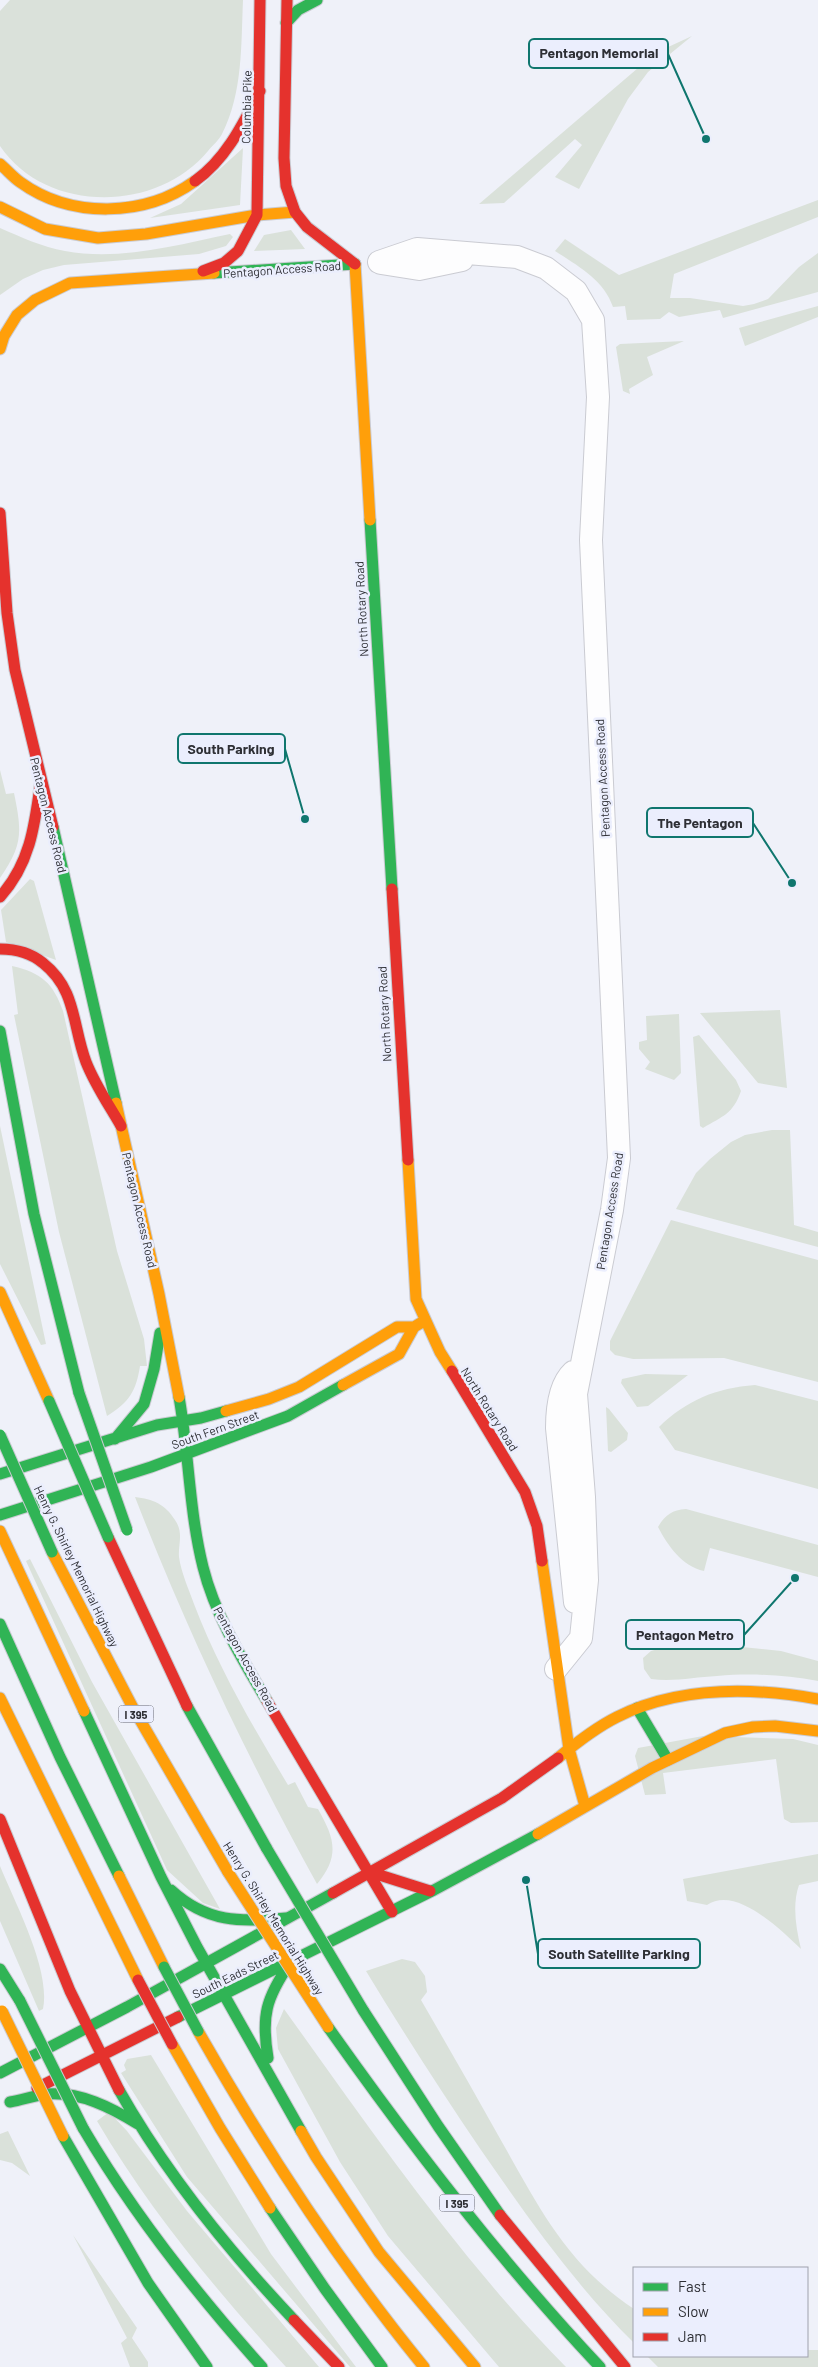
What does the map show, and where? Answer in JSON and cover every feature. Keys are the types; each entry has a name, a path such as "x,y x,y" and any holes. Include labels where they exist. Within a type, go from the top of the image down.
{"main road":[{"name":"Columbia Pike","path":"257,215 260,0"},
{"path":"287,0 285,172 295,212 318,236 355,264"},
{"path":"286,23 298,10 317,0"},
{"path":"0,164 30,188 75,206 105,210 148,204 190,186 216,164 236,137 260,91"},
{"path":"0,207 45,229 98,238 146,234 257,215 295,212"},
{"name":"Pentagon Access Road","path":"185,276 213,268 236,255 244,245 257,215"},
{"name":"Pentagon Access Road","path":"0,349 4,331 11,320 35,297 70,282 355,264"},
{"name":"North Rotary Road","path":"355,264 412,1270 416,1299 440,1352 525,1492 538,1526 556,1669 569,1749 585,1806"},
{"path":"318,267 331,276"},
{"path":"343,286 357,304"},
{"name":"Pentagon Access Road","path":"0,513 7,613 14,670 121,1126 162,1312 183,1420 191,1504 203,1568 215,1603 252,1675 392,1912"},
{"path":"0,897 19,876 30,850 41,779"},
{"path":"0,949 21,952 35,958 49,966 60,978 68,990 86,1064 121,1126"},
{"path":"0,1031 28,1193 53,1298 79,1393 128,1535"},
{"path":"0,1292 108,1537 191,1715 255,1825"},
{"path":"114,1439 135,1416 146,1399 160,1344 162,1312"},
{"name":"South Fern Street","path":"0,1515 186,1455 288,1416 399,1354 414,1327 425,1320"},
{"name":"South Fern Street","path":"0,1474 157,1425 201,1418 269,1400 299,1387 397,1327 414,1327"},
{"name":"Henry G. Shirley Memorial Highway","path":"0,1435 52,1552 132,1706 228,1872 328,2027 399,2126 495,2250 554,2319 600,2367"},
{"path":"0,1531 161,1876 207,1965 273,2082 316,2157 379,2252 475,2367"},
{"path":"0,1624 73,1783 164,1967 251,2124 312,2218 378,2309 424,2367"},
{"name":"South Eads Street","path":"0,2073 88,2029 207,1965 286,1918 523,1786 594,1730 637,1708 712,1692 783,1692 818,1699"},
{"path":"0,1698 138,1980 172,2044 259,2193 322,2286 382,2367"},
{"path":"637,1708 668,1760"},
{"name":"South Eads Street","path":"5,2105 101,2055 392,1912 492,1860 585,1806 710,1739 733,1731 757,1727 780,1726 818,1731"},
{"path":"214,1731 267,1849 362,2010 425,2107 517,2239 608,2344 625,2367"},
{"path":"0,1819 55,1956 88,2029 140,2126 178,2182 222,2238 261,2284 339,2367"},
{"path":"370,1872 430,1891"},
{"path":"161,1876 182,1901 204,1914 235,1921 251,1922 286,1918"},
{"path":"273,2082 263,2034 263,2013 271,1991 290,1963"},
{"path":"0,1968 20,2001 83,2128 118,2187 148,2230 215,2314 262,2367"},
{"path":"1,2009 64,2136 131,2255 161,2303 207,2367"},
{"path":"5,2105 48,2094 70,2095 102,2104 140,2126"}],"street":[{"name":"Pentagon Access Road","path":"355,264 379,262 419,269 487,256 517,257 546,268 576,291 593,320 598,403 591,540 619,1158 612,1210 576,1394 584,1497 587,1580 581,1638 556,1669"}],"shaded area":[{"path":"10,0 243,0 240,68 234,102 221,136 186,171 160,186 132,195 102,197 73,194 45,184 20,168 0,146 0,11"},
{"path":"692,36 648,72 628,99 579,189 555,177 582,145 575,139 504,203 479,204 645,62 666,48"},
{"path":"243,148 240,205 150,218 181,204"},
{"path":"818,200 818,217 674,274 670,298 690,298 743,306 768,299 799,267 818,253 818,292 723,318 720,310 679,317 669,312 660,319 627,320 625,306 613,307 609,297 597,281 555,251 565,239 619,275"},
{"path":"0,228 48,247 86,254 127,253 169,247 230,234 233,237 226,246 199,254 64,265 43,270 23,279 0,295"},
{"path":"291,230 305,249 254,251 264,235"},
{"path":"818,306 818,317 745,346 739,328"},
{"path":"684,341 647,357 653,375 629,389 630,394 623,391 616,347 620,344"},
{"path":"0,770 6,794 14,793 19,838 13,856 0,878"},
{"path":"30,879 34,881 56,960 6,942 1,910"},
{"path":"12,966 31,972 45,981 55,993 63,1011 117,1251 144,1339 147,1366 140,1366 134,1390 126,1401 107,1416 59,1232 14,1015 18,1014"},
{"path":"780,1010 787,1088 758,1083 700,1013"},
{"path":"679,1014 681,1073 674,1080 645,1069 650,1062 639,1049 639,1042 647,1040 646,1016"},
{"path":"699,1035 736,1080 741,1091 731,1110 703,1128 700,1126 693,1037"},
{"path":"0,1126 46,1344 41,1345 0,1264"},
{"path":"772,1130 790,1130 794,1225 818,1232 818,1247 676,1209 696,1173 710,1159 731,1142 745,1135"},
{"path":"671,1220 818,1260 818,1382 724,1358 633,1359 615,1355 610,1350 610,1341"},
{"path":"645,1374 688,1375 648,1406 637,1407 621,1383 622,1379"},
{"path":"755,1385 818,1401 818,1489 675,1450 659,1427 680,1409 703,1397 727,1389"},
{"path":"606,1407 628,1433 627,1440 611,1452 608,1451"},
{"path":"135,1497 147,1499 163,1506 178,1525 180,1539 179,1557 183,1575 203,1627 225,1674 288,1785 295,1782 308,1807 318,1809 324,1820 331,1839 332,1856 329,1865 317,1884 267,1790 220,1694 197,1645"},
{"path":"686,1509 818,1545 818,1577 710,1548 704,1571 689,1565 676,1554 658,1527 669,1514"},
{"path":"30,1559 92,1682 220,1909 203,1903 167,1870 26,1561"},
{"path":"679,1643 781,1651 818,1661 818,1681 793,1677 755,1675 730,1675 676,1680 651,1679 644,1669 643,1658 651,1651"},
{"path":"703,1736 793,1739 818,1745 818,1822 791,1823 784,1819 776,1759 663,1773 666,1794 645,1795 635,1756 638,1748"},
{"path":"818,1854 818,1881 799,1885 797,1893 796,1917 801,1949 770,1921 744,1905 719,1900 707,1905 687,1901 683,1879"},
{"path":"0,1866 37,1956 44,1993 43,2009 39,2011 0,1921"},
{"path":"402,1959 415,1962 425,1976 427,1992 421,2000 540,2209 571,2252 589,2272 633,2308 633,2342 612,2321 572,2274 516,2201 437,2084 366,1971"},
{"path":"284,2009 418,2194 490,2283 566,2367 499,2367 388,2236 340,2162 278,2049 276,2028"},
{"path":"151,2055 271,2254 356,2367 350,2367 187,2177 121,2073 126,2070 124,2065 127,2059"},
{"path":"109,2112 127,2131 187,2211 319,2367 286,2367 209,2279 139,2187 97,2121"},
{"path":"8,2131 30,2176 12,2163 0,2160 0,2134"},
{"path":"73,2235 137,2328 132,2338 148,2362 148,2367 130,2367 121,2343 127,2338"},
{"path":"808,2350 818,2350 818,2367 658,2367 648,2357 808,2357"}],"traffic: fast":[{"path":"286,23 298,10 317,0"},
{"path":"214,273 355,264"},
{"path":"370,520 392,889"},
{"path":"53,827 116,1103"},
{"path":"0,1031 34,1214 79,1393"},
{"path":"115,1439 144,1404 154,1369 160,1333"},
{"path":"0,1515 151,1467 288,1416 343,1385"},
{"path":"79,1393 127,1530"},
{"path":"179,1397 198,1546 208,1585 239,1653 267,1701"},
{"path":"49,1401 108,1537"},
{"path":"0,1474 157,1425 201,1418 226,1411"},
{"path":"0,1435 52,1552"},
{"path":"0,1624 60,1757 119,1876"},
{"path":"187,1706 267,1849"},
{"path":"637,1708 668,1760"},
{"path":"84,1711 161,1877 197,1947 301,2131"},
{"path":"178,2017 434,1890 538,1834"},
{"path":"267,1849 363,2010"},
{"path":"171,1890 184,1901 198,1909 225,1918 239,1920 286,1918"},
{"path":"0,2073 127,2007 333,1893"},
{"path":"268,2058 265,2030 267,2008 275,1987 290,1963"},
{"path":"164,1967 198,2031"},
{"path":"0,1969 20,2001"},
{"path":"20,2001 83,2128"},
{"path":"363,2010 438,2126 500,2215"},
{"path":"328,2027 458,2202 527,2286 600,2367"},
{"path":"119,2090 157,2152 200,2211 269,2294 294,2320"},
{"path":"10,2102 38,2095 72,2095 95,2102 138,2124"},
{"path":"83,2128 123,2192 166,2252 262,2367"},
{"path":"63,2136 148,2283 207,2367"},
{"path":"270,2208 325,2289 382,2367"}],"traffic: slow":[{"path":"0,164 20,182 40,194 62,203 85,207 108,209 154,202 175,193 195,181"},
{"path":"0,207 45,229 98,238 146,234 257,215 295,212"},
{"path":"355,264 370,520"},
{"path":"0,349 4,336 17,315 35,300 70,283 214,273"},
{"path":"116,1103 159,1294 179,1397"},
{"path":"408,1160 416,1299 440,1352 452,1371"},
{"path":"0,1292 49,1401"},
{"path":"226,1411 269,1399 299,1387 397,1327 414,1327 424,1321"},
{"path":"343,1385 399,1354 414,1327"},
{"path":"0,1531 84,1711"},
{"path":"52,1552 132,1706 228,1872"},
{"path":"542,1561 569,1749 585,1806"},
{"path":"558,1758 609,1721 665,1699 716,1692 741,1691 767,1692 818,1699"},
{"path":"0,1698 138,1980"},
{"path":"538,1834 652,1768 725,1733 753,1727 775,1726 818,1731"},
{"path":"228,1872 328,2027"},
{"path":"119,1876 164,1967"},
{"path":"2,2011 63,2136"},
{"path":"198,2031 249,2119 332,2246 424,2367"},
{"path":"172,2044 220,2128 270,2208"},
{"path":"301,2131 379,2252 475,2367"}],"traffic: jam":[{"path":"203,271 224,263 238,251 257,215 260,0"},
{"path":"287,0 284,158 286,186 295,212 307,227 355,264"},
{"path":"195,181 225,152 260,91"},
{"path":"0,513 7,613 15,670 53,827"},
{"path":"0,897 19,870 30,842 41,779"},
{"path":"392,889 408,1160"},
{"path":"0,949 28,954 43,963 54,973 68,996 86,1062 121,1126"},
{"path":"452,1371 525,1492 537,1526 542,1561"},
{"path":"108,1537 187,1706"},
{"path":"267,1701 392,1912"},
{"path":"333,1893 502,1798 558,1758"},
{"path":"0,1819 70,1991 119,2090"},
{"path":"370,1872 430,1891"},
{"path":"138,1980 172,2044"},
{"path":"37,2088 178,2017"},
{"path":"500,2215 625,2367"},
{"path":"294,2320 339,2367"}],"place":[{"name":"Pentagon Memorial","path":"706,139"},
{"name":"South Parking","path":"305,819"},
{"name":"The Pentagon","path":"792,883"},
{"name":"Pentagon Metro","path":"795,1578"},
{"name":"South Satellite Parking","path":"526,1880"}]}
